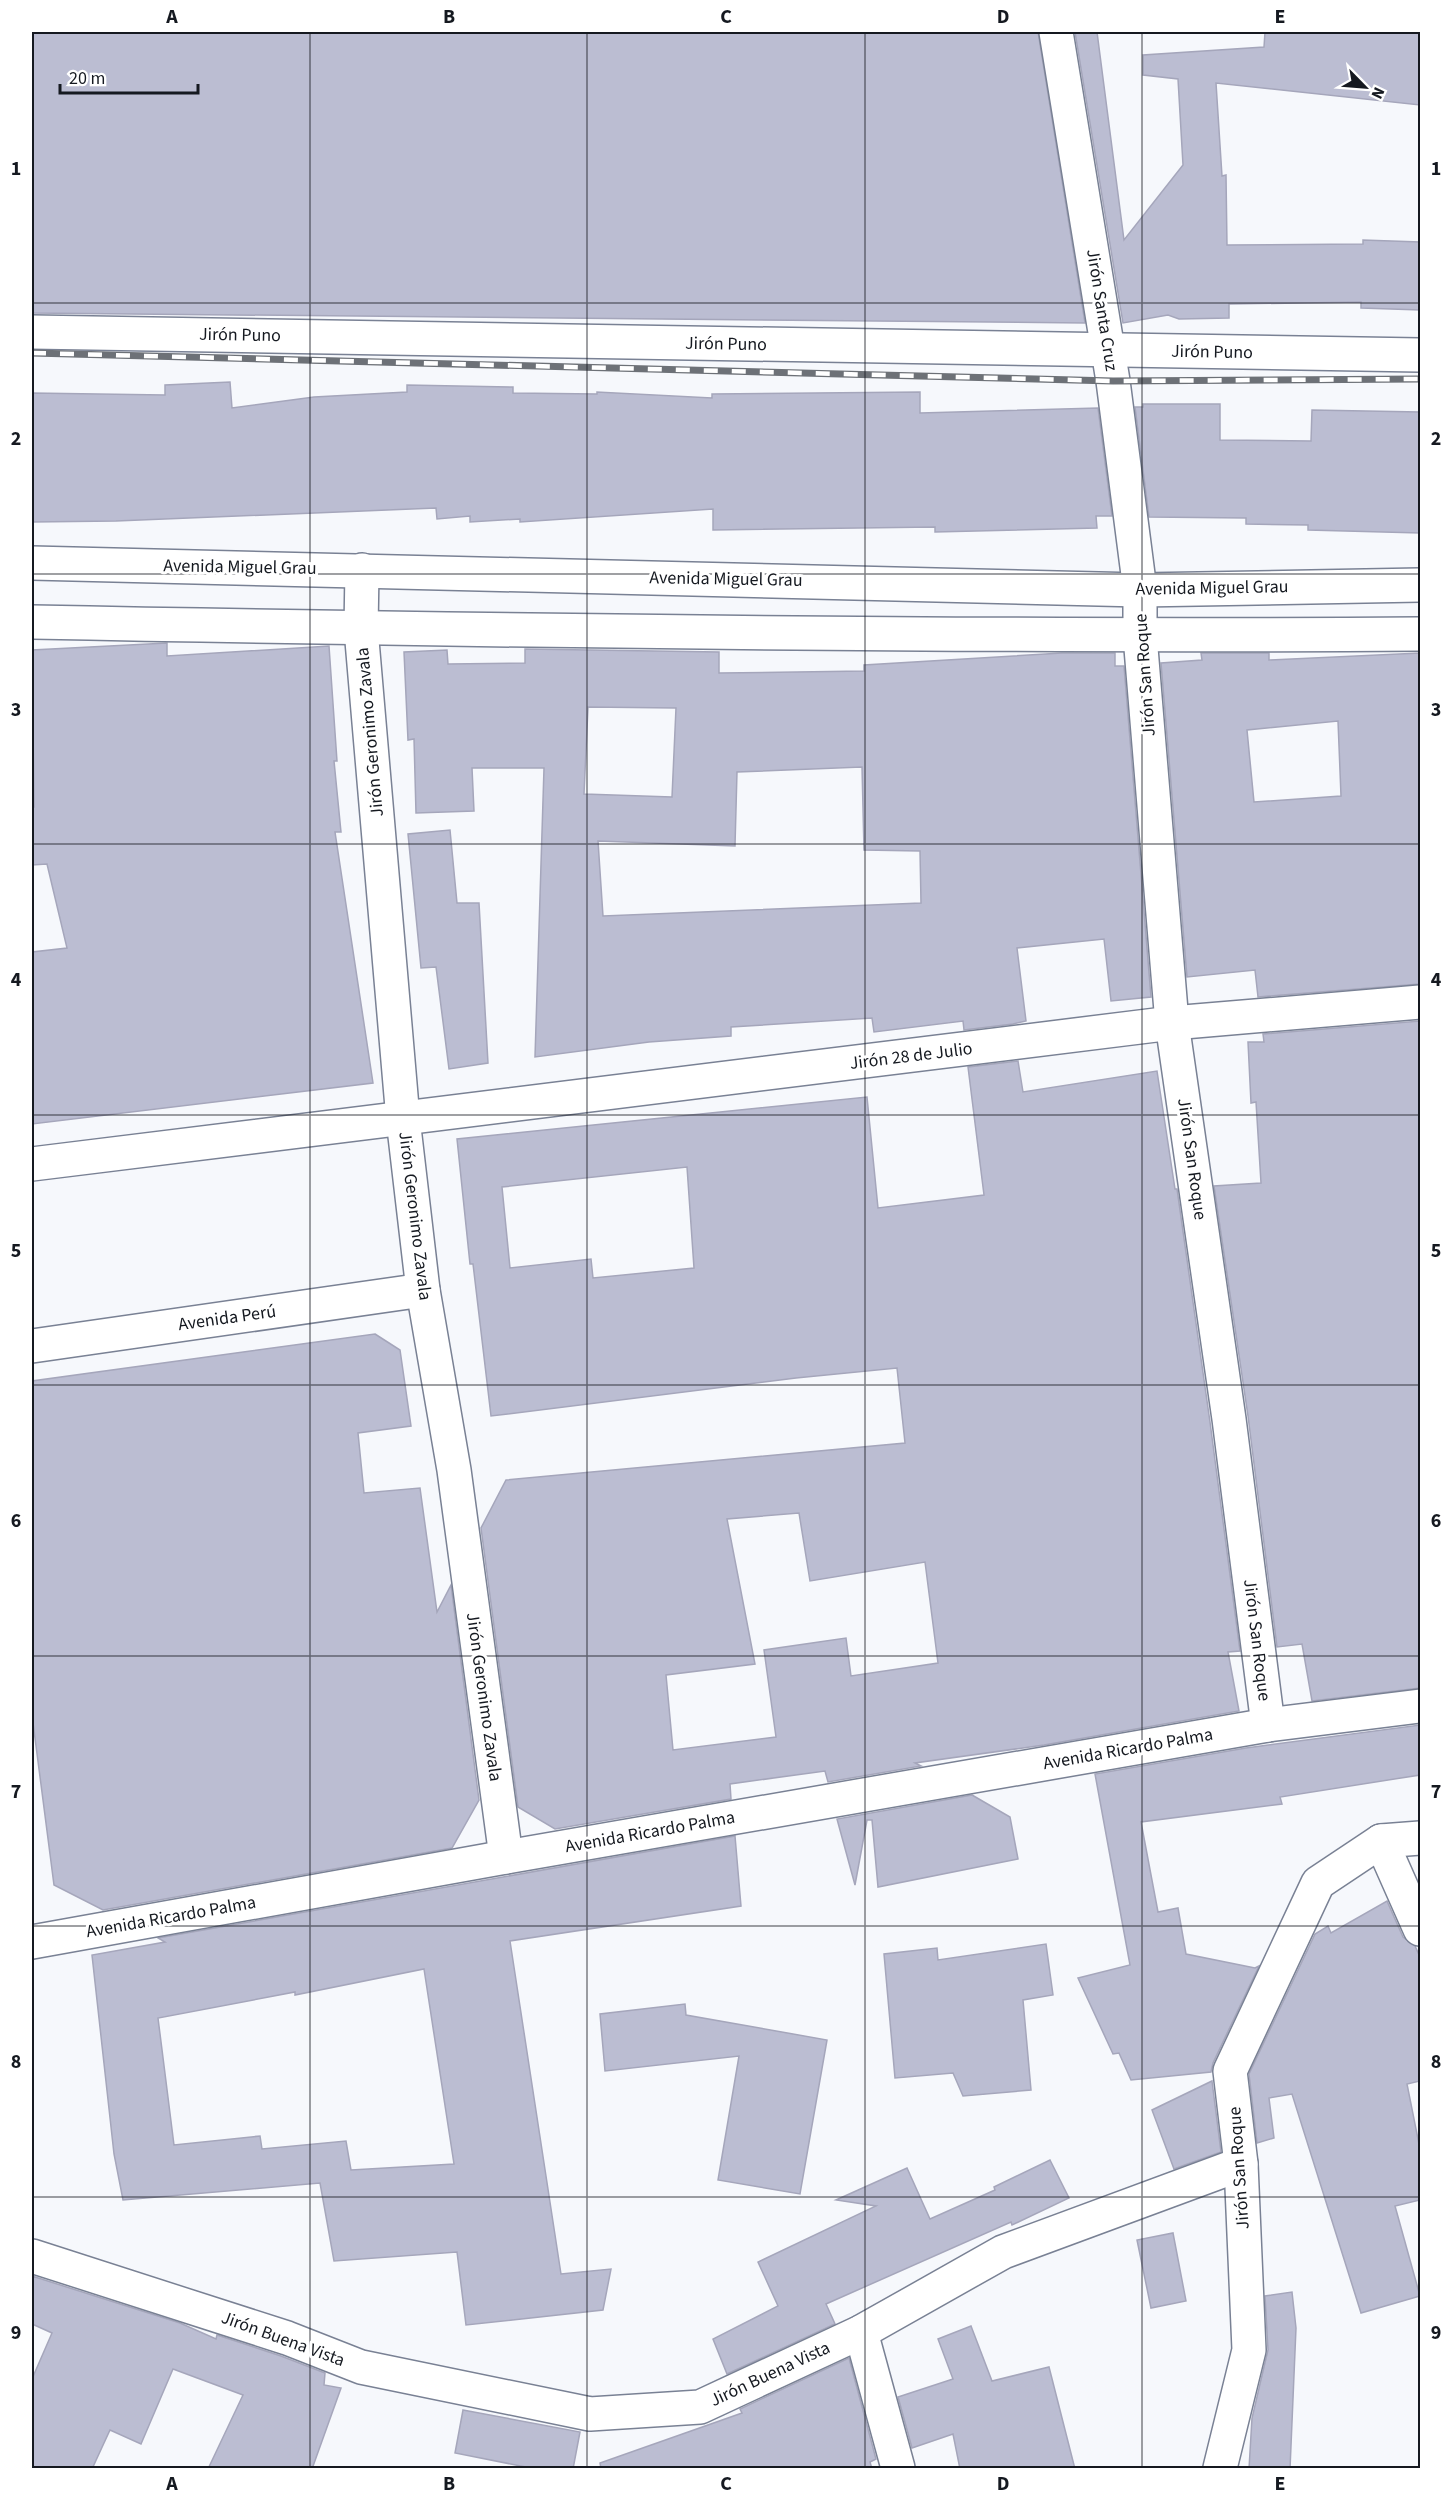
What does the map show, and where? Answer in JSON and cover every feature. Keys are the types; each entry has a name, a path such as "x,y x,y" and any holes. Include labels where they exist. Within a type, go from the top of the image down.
{"street":[{"name":"Jirón Santa Cruz","path":"1056,32 1108,350 1140,590"},
{"name":"Jirón Puno","path":"32,332 1420,355"},
{"name":"Avenida Miguel Grau","path":"32,562 1140,590 1420,585"},
{"name":"Jirón Geronimo Zavala","path":"362,570 361,629 403,1119 423,1290 454,1470 506,1857"},
{"name":"Jirón San Roque","path":"1140,590 1140,636 1172,1023 1229,1419 1268,1725"},
{"path":"32,622 361,629 1140,636 1420,634"},
{"name":"Jirón 28 de Julio","path":"403,1119 1172,1023 1420,1002"},
{"path":"32,1164 403,1119"},
{"name":"Avenida Perú","path":"32,1346 423,1290"},
{"name":"Avenida Ricardo Palma","path":"32,1942 1268,1725 1420,1706"},
{"path":"1420,1838 1381,1842 1420,1929"},
{"name":"Jirón San Roque","path":"1220,2469 1249,2350 1241,2164 1230,2071 1318,1883 1381,1842"},
{"name":"Jirón Buena Vista","path":"32,2256 287,2338 361,2367 590,2414 700,2407 861,2332 1002,2252 1241,2164"},
{"path":"861,2332 897,2469"}],"building":[{"path":"32,32 1038,32 1085,323 32,313"},
{"path":"1075,32 1097,32 1124,240 1183,165 1178,79 1143,75 1143,55 1264,47 1265,32 1420,32 1420,105 1216,83 1222,176 1226,175 1227,245 1363,244 1363,240 1420,242 1420,310 1361,308 1361,302 1229,304 1229,318 1179,319 1168,315 1123,323"},
{"path":"230,382 232,408 314,397 407,392 407,385 513,387 513,393 597,394 597,392 712,398 712,394 920,392 920,413 1098,408 1112,516 1096,516 1097,528 935,532 935,527 713,530 713,509 520,522 520,519 470,522 470,516 437,519 436,508 116,521 32,522 32,393 165,395 165,385"},
{"path":"1143,404 1220,404 1220,440 1311,441 1312,410 1420,412 1420,533 1308,530 1308,525 1246,524 1246,518 1149,517 1135,407 1143,407"},
{"path":"167,643 167,656 329,646 337,761 334,761 341,832 335,832 373,1083 32,1124 32,952 67,948 47,864 32,865 32,807 34,807 32,650"},
{"path":"525,649 719,652 719,673 864,671 864,665 1062,653 1115,653 1115,666 1124,666 1151,997 1111,1001 1104,939 1017,948 1026,1021 1013,1024 964,1030 963,1021 874,1032 872,1018 731,1027 731,1036 649,1042 535,1057 544,768 472,768 474,811 416,813 414,739 408,740 404,652 447,650 448,664 525,663","holes":["588,707 676,708 672,797 584,794","862,767 864,850 920,851 921,903 603,916 598,841 735,846 737,772"]},
{"path":"1201,653 1269,653 1269,660 1420,653 1420,984 1258,997 1255,970 1187,977 1161,663 1202,660","holes":["1338,721 1341,796 1254,802 1247,730"]},
{"path":"450,830 457,903 479,903 488,1063 449,1069 436,967 421,968 408,834"},
{"path":"1420,1021 1420,1688 1312,1701 1302,1644 1277,1647 1248,1416 1214,1186 1261,1183 1256,1102 1251,1103 1248,1042 1264,1042 1263,1034"},
{"path":"1018,1061 1023,1092 1157,1071 1175,1189 1177,1189 1240,1651 1228,1652 1239,1711 1044,1745 915,1763 921,1766 828,1782 825,1771 730,1784 731,1799 555,1829 518,1807 481,1528 506,1480 905,1443 897,1368 796,1378 491,1416 473,1264 470,1264 457,1139 867,1097 878,1208 984,1195 968,1067","holes":["687,1167 694,1268 593,1278 591,1259 510,1268 502,1187","799,1513 810,1581 925,1562 938,1663 851,1676 846,1638 764,1650 776,1737 673,1750 666,1675 755,1664 727,1519"]},
{"path":"375,1334 400,1350 411,1426 358,1433 364,1493 420,1488 437,1612 451,1585 479,1800 452,1848 103,1910 54,1885 32,1715 32,1381"},
{"path":"1420,1725 1420,1775 1280,1797 1282,1804 1141,1822 1158,1912 1178,1908 1186,1954 1255,1968 1259,1966 1213,2063 1211,2072 1131,2080 1119,2053 1113,2054 1078,1978 1130,1965 1095,1774 1246,1748"},
{"path":"972,1795 1010,1817 1018,1859 878,1887 872,1820 867,1820 855,1885 837,1819"},
{"path":"735,1836 741,1906 510,1941 561,2274 611,2269 603,2310 466,2325 457,2252 334,2261 320,2183 123,2200 114,2154 92,1955 165,1942 158,1938","holes":["424,1969 454,2164 351,2170 346,2141 262,2149 260,2136 174,2145 158,2018 295,1992 295,1995"]},
{"path":"1387,1901 1403,1937 1415,1946 1420,1957 1420,2081 1407,2084 1420,2149 1420,2200 1395,2206 1420,2296 1361,2313 1292,2094 1269,2098 1274,2138 1257,2143 1249,2074 1315,1934 1328,1926 1331,1933"},
{"path":"1046,1944 1053,1995 1023,2000 1031,2090 963,2096 953,2073 895,2078 884,1954 937,1948 938,1960"},
{"path":"685,2004 686,2015 827,2040 800,2194 718,2180 739,2056 605,2071 600,2014"},
{"path":"1212,2081 1221,2152 1174,2169 1152,2110"},
{"path":"1050,2160 1069,2198 1012,2225 1011,2222 826,2304 835,2324 727,2374 713,2339 778,2306 758,2262 876,2206 836,2200 907,2168 930,2219 995,2190 994,2187"},
{"path":"1173,2233 1186,2301 1151,2308 1137,2240"},
{"path":"32,2276 180,2323 216,2339 217,2335 281,2356 325,2373 324,2385 341,2388 312,2469 208,2469 243,2395 173,2369 141,2444 110,2430 92,2469 32,2469 32,2379 52,2333 32,2324"},
{"path":"1292,2292 1296,2328 1290,2469 1249,2469 1252,2418 1268,2350 1265,2296"},
{"path":"971,2326 992,2381 1049,2367 1075,2469 960,2469 953,2434 912,2448 898,2397 953,2379 938,2339"},
{"path":"849,2358 876,2459 870,2462 872,2469 601,2469 600,2463 742,2413 740,2409"},
{"path":"463,2410 580,2432 573,2469 536,2469 455,2453"}],"railway":[{"path":"32,353 1113,381 1420,379"}]}
